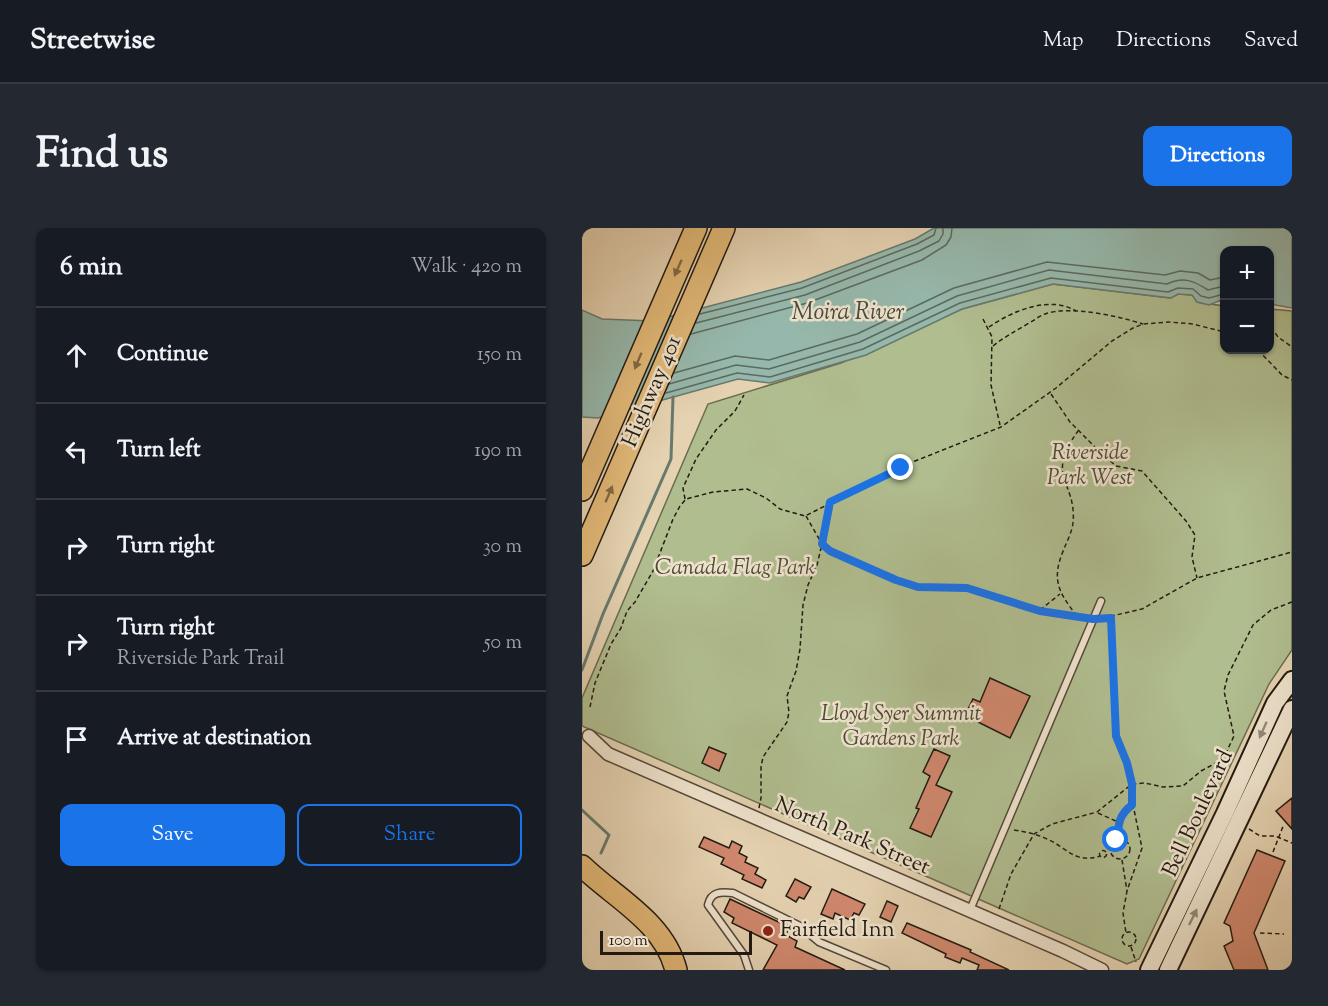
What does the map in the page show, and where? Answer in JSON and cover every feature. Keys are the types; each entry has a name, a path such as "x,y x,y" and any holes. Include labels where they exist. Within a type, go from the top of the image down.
{"highway":[{"name":"Highway 401","path":"582,490 696,228"},
{"name":"Highway 401","path":"583,553 724,228"},
{"path":"582,480 601,445"},
{"path":"587,872 650,925 668,947 676,970"}],"main road":[{"name":"Bell Boulevard","path":"1144,968 1226,813 1275,704 1292,680"},
{"name":"Bell Boulevard","path":"1168,970 1292,709"}],"street":[{"name":"North Park Street","path":"589,736 608,754 1101,970"}],"lane":[{"path":"970,911 1101,601"},
{"path":"749,970 744,955 708,905 709,898 714,894 733,893 800,926 819,942 886,970"}],"path":[{"path":"989,327 1010,315 1044,304 1057,303 1077,311"},
{"path":"993,346 1046,313 1077,311 1122,317 1143,324"},
{"path":"983,318 989,327 993,346 991,385 1001,427"},
{"path":"805,516 915,461 1001,427 1050,393 1124,333 1143,324 1169,322 1193,324 1220,331"},
{"path":"1274,331 1278,337 1292,346"},
{"path":"1262,354 1282,375 1292,380"},
{"path":"1050,393 1070,422 1116,466 1142,471 1186,521 1194,536 1192,557 1197,579"},
{"path":"686,500 683,488 696,459 716,430 735,411 744,395"},
{"path":"1079,431 1068,446 1061,464 1072,508 1072,524 1058,564 1057,579 1061,593 1079,618"},
{"path":"590,707 595,683 611,644 621,628 627,611 635,602 653,571 680,506 686,500 713,492 747,489 780,508 805,516 822,544 830,551 896,580 918,587 967,588 1040,611 1079,618 1111,618 1142,609 1197,579 1292,552"},
{"path":"761,803 761,767 764,757 787,722 789,712 787,696 796,671 800,649 803,605 808,585 817,565 830,502"},
{"path":"1040,611 1061,593"},
{"path":"994,922 1011,874 1034,834 1052,824 1097,812 1132,784 1183,786 1201,771 1216,763 1226,753 1234,736 1224,691 1228,675 1253,625 1271,610 1292,602"},
{"path":"1111,618 1116,736 1127,763 1132,784 1132,805 1142,848 1127,891 1123,913 1126,933 1122,941 1125,945 1130,946 1144,968"},
{"path":"1119,838 1126,840 1131,846 1128,856 1121,860 1114,858 1110,852 1111,845 1119,838 1119,822 1126,809 1132,805"},
{"path":"1097,812 1119,822"},
{"path":"803,820 814,815"},
{"path":"1273,852 1284,824"},
{"path":"1005,828 1034,834 1084,859 1105,857 1106,853"},
{"path":"1248,828 1260,836 1275,836 1292,843"},
{"path":"1100,856 1101,851 1110,852"},
{"path":"1121,860 1127,891"},
{"path":"1126,933 1131,933 1136,938 1130,946"},
{"path":"1260,933 1284,934"}],"green space":[{"name":"Riverside Park West","path":"1053,284 1170,298 1178,294 1193,295 1197,302 1220,305 1220,354 1274,354 1274,309 1292,311 1292,650 1269,684 1139,959 1127,964 582,726 582,698 708,404 841,363 962,309"}],"water":[{"name":"Moira River","path":"934,228 1292,228 1292,308 1274,305 1274,246 1220,246 1220,301 1209,305 1197,302 1192,295 1178,294 1171,298 1053,284 962,309 866,355 770,383 738,379 598,418 582,417 582,310 602,319 653,321 801,282 915,239"}],"building":[{"path":"990,678 1030,696 1010,738 972,719 973,716 966,713 973,699 980,702"},
{"path":"709,747 726,754 719,771 702,763"},
{"path":"934,749 950,756 936,785 952,792 931,837 910,828 930,776 923,772"},
{"path":"1292,798 1292,829 1276,811"},
{"path":"704,837 729,848 732,841 742,846 739,853 747,857 745,862 758,868 755,874 766,880 762,888 742,879 744,875 721,864 724,858 699,847"},
{"path":"1257,850 1285,861 1254,933 1268,970 1234,970 1224,946 1233,941 1230,926 1224,923"},
{"path":"795,879 811,887 804,899 799,897 796,902 786,896"},
{"path":"832,889 865,904 859,915 854,913 850,920 835,913 833,919 821,914"},
{"name":"Fairfield Inn","path":"730,899 789,927 786,935 797,941 795,947 845,970 763,970 777,945 732,923 734,918 724,912"},
{"path":"887,901 898,906 891,922 880,917"},
{"path":"907,923 971,950 970,952 1009,970 977,970 979,965 962,958 960,963 945,957 946,954 902,933"}],"waterway":[{"path":"582,670 603,614 671,459 673,397"},
{"path":"582,810 609,835 601,853"}],"place":[{"name":"Fairfield Inn","path":"768,931"}],"route":[{"path":"901,468 830,502 822,544 830,551 896,580 918,587 967,588 1040,611 1093,619 1111,618 1116,736 1127,763 1132,784 1132,805 1122,815 1119,822 1119,838 1116,840"}],"park label":[{"name":"Canada Flag Park","path":"735,569"},
{"name":"Lloyd Syer Summit Gardens Park","path":"901,728"}]}
